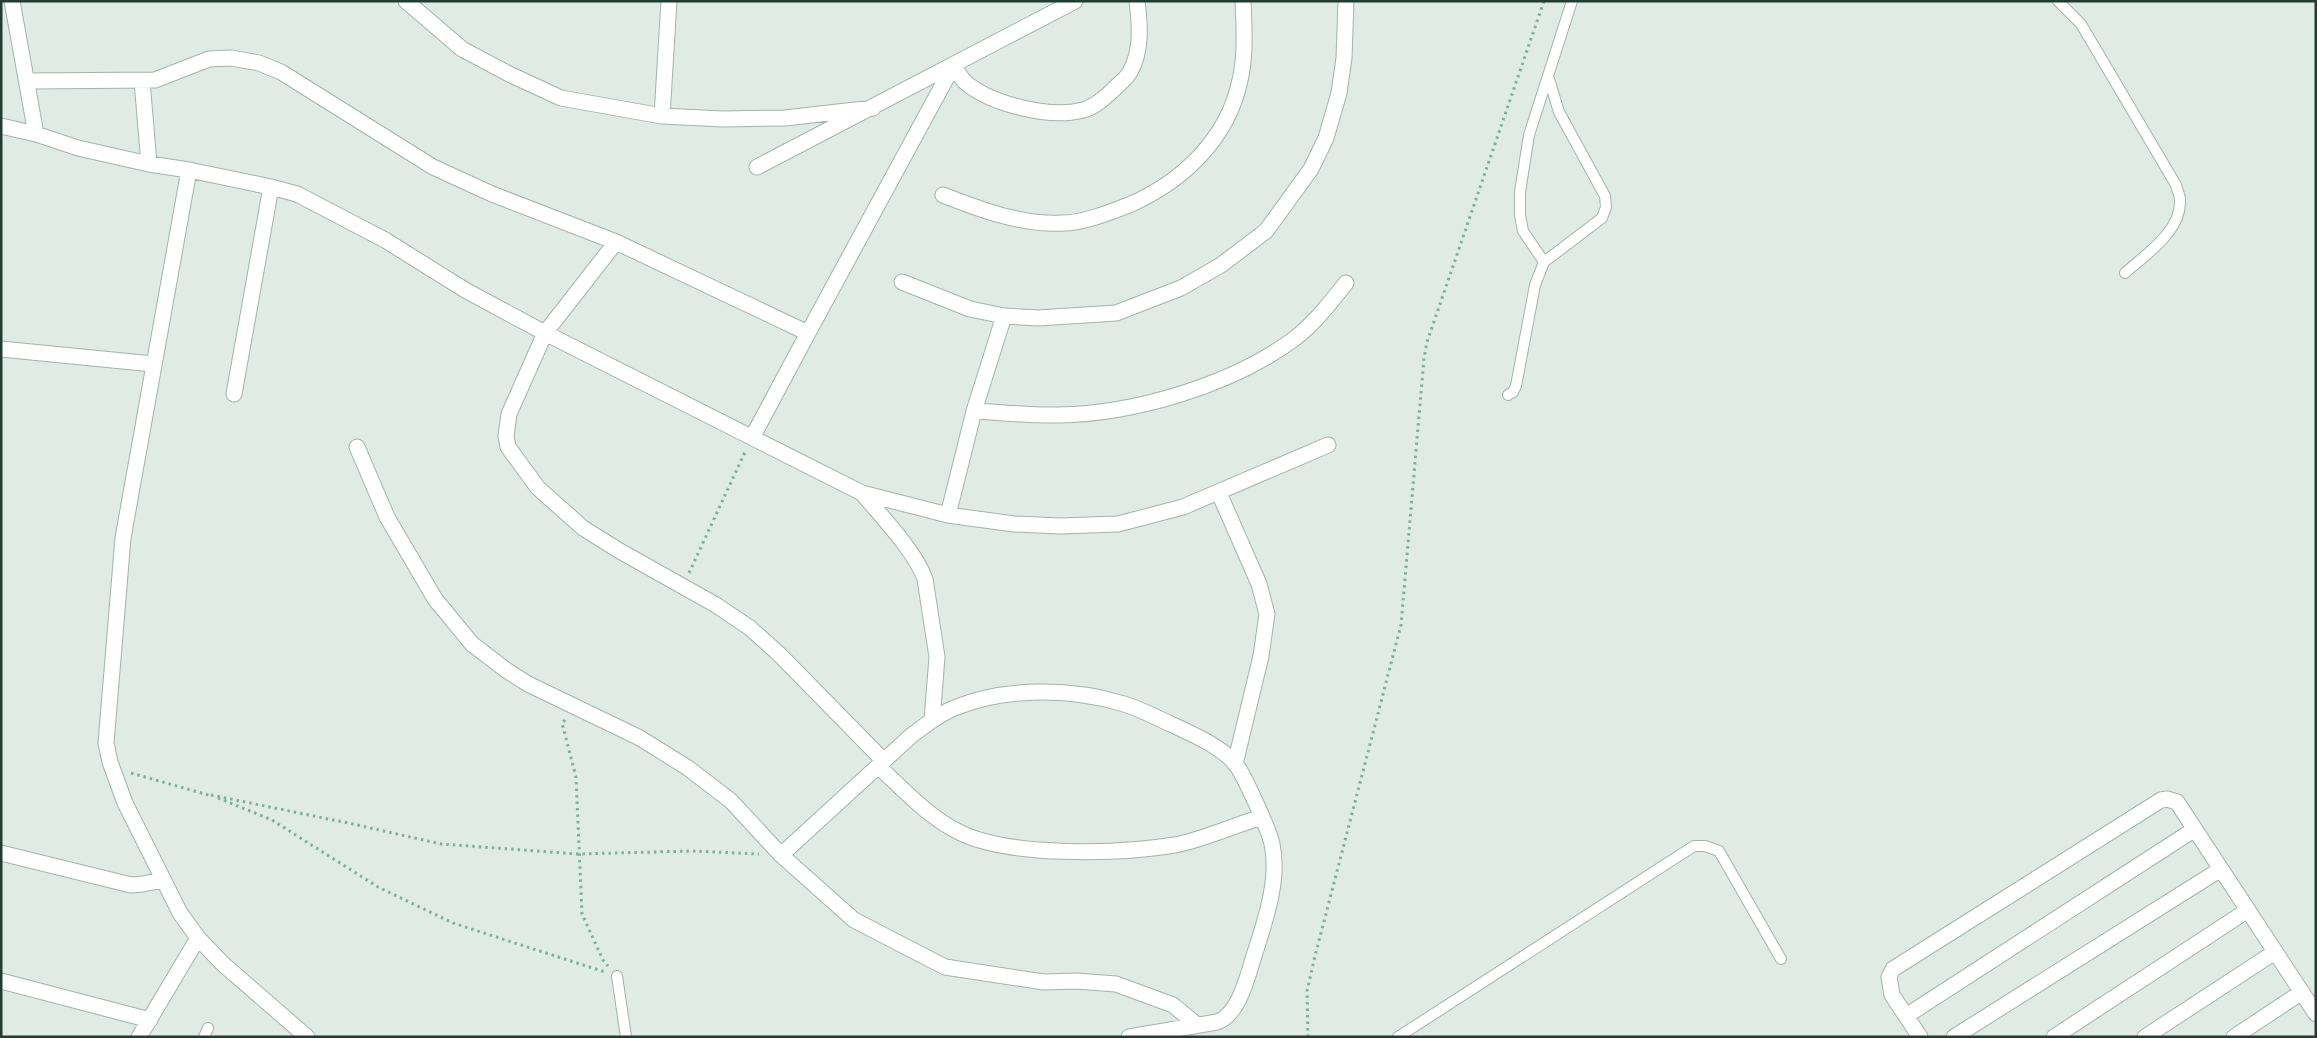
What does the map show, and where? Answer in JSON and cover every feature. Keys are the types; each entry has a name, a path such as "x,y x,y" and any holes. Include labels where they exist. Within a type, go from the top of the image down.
{"street":[{"path":"12,1 36,134"},
{"path":"406,1 462,49 509,74 561,98 662,116 723,119 776,118 873,108"},
{"path":"662,116 670,1"},
{"path":"757,167 1075,1"},
{"path":"953,66 964,81 1010,105 1061,113 1085,110 1111,92 1130,73 1138,48 1140,24 1137,1"},
{"path":"943,195 982,210 1024,220 1065,223 1111,212 1149,196 1184,172 1212,144 1230,114 1240,80 1244,39 1243,1"},
{"path":"902,282 970,309 1004,316 1038,318 1116,313 1181,288 1221,265 1266,231 1311,170 1326,138 1339,92 1347,16 1346,1"},
{"path":"27,81 155,80 209,59 231,58 259,63 281,72 433,166 492,194 616,242 808,333"},
{"path":"753,436 953,66"},
{"path":"142,81 149,164"},
{"path":"1,126 36,134 78,148 298,194 385,240 465,290 545,333 753,436 862,493 948,515 1014,524 1060,526 1118,524 1160,514 1219,493 1328,445"},
{"path":"189,170 123,538 106,743 112,767 126,803 162,880 180,912 198,938 223,964 308,1037"},
{"path":"234,394 271,187"},
{"path":"616,242 545,333 509,414 506,436 508,447 543,492 583,528 683,588 716,605 766,641 881,764 930,813 960,833 992,844 1065,852 1115,851 1176,845 1262,817"},
{"path":"974,411 1057,415 1113,411 1157,401 1216,381 1258,362 1295,339 1318,317 1346,283"},
{"path":"948,515 974,411 1004,316"},
{"path":"1,349 153,364"},
{"path":"357,447 387,516 435,599 461,633 487,657 506,670 578,710 640,738 688,768 730,801 781,855 854,920 945,967 1044,982 1076,981 1116,984 1173,1005 1197,1025"},
{"path":"862,493 905,546 922,570 925,578 938,657 932,720"},
{"path":"1219,493 1260,584 1267,614 1261,656 1236,764"},
{"path":"781,855 912,735 932,720 955,708 1000,695 1032,693 1079,694 1124,704 1210,744 1236,764 1262,817 1272,844 1274,871 1261,934 1232,1013 1226,1018 1217,1022 1129,1037"},
{"path":"1920,1037 1892,995 1889,977 1893,969 2161,800 2177,802 2316,1014"},
{"path":"1906,1016 2195,829"},
{"path":"1,853 131,885 162,880"},
{"path":"1954,1037 2221,869"},
{"path":"2054,1037 2248,910"},
{"path":"139,1037 198,938"},
{"path":"2145,1037 2275,952"},
{"path":"1,981 150,1020"},
{"path":"2234,1037 2302,992"}],"lane":[{"path":"1544,262 1523,231 1520,215 1520,192 1529,135 1549,79 1572,1"},
{"path":"2058,1 2081,24 2176,185 2180,201 2178,215 2172,227 2163,238 2125,273"},
{"path":"1508,395 1513,392 1516,386 1535,285 1544,262 1602,218 1607,202 1559,112 1549,79"},
{"path":"1398,1037 1694,846 1705,846 1719,851 1781,959"},
{"path":"617,976 626,1037"}],"path":[{"path":"1308,1037 1307,990 1401,625 1424,358 1544,1"},
{"path":"683,588 753,436"},
{"path":"578,710 562,723 576,777 582,914 603,960 617,976"},
{"path":"112,767 211,796 272,820 378,887 453,923 617,976"},
{"path":"211,796 442,844 578,854 692,851 781,855"}]}
